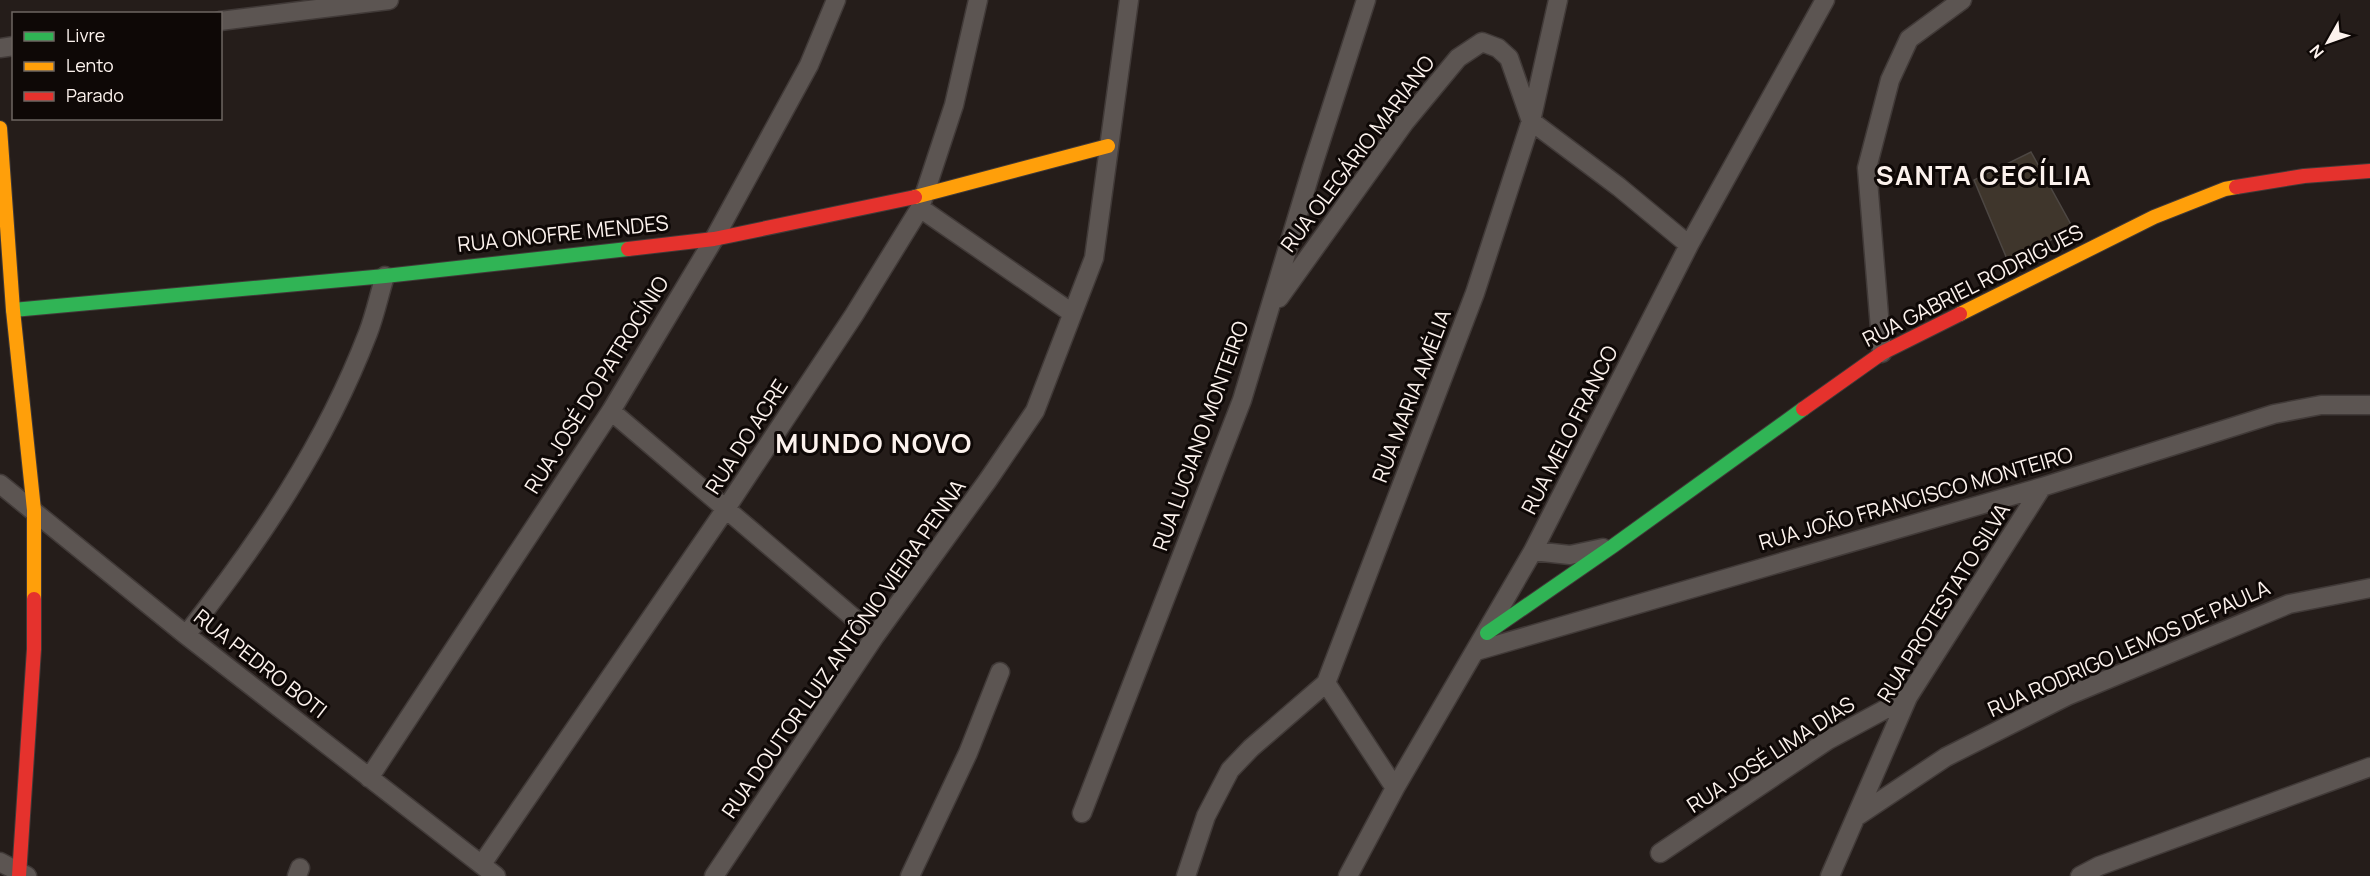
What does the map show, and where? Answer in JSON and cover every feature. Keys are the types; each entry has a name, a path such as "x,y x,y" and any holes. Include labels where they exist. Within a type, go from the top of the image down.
{"street":[{"path":"222,21 341,3 389,0"},
{"name":"RUA JOSÉ DO PATROCÍNIO","path":"369,778 611,411 714,238 809,65 836,0"},
{"name":"RUA DO ACRE","path":"482,864 725,510 854,315 922,202 954,105 978,0"},
{"name":"RUA DOUTOR LUIZ ANTÔNIO VIEIRA PENNA","path":"714,876 875,636 1035,411 1094,258 1129,0"},
{"name":"RUA LUCIANO MONTEIRO","path":"1082,813 1242,400 1312,168 1366,0"},
{"name":"RUA MARIA AMÉLIA","path":"1326,683 1475,293 1531,121 1558,0"},
{"name":"RUA MELO FRANCO","path":"1348,876 1395,788 1533,551 1689,244 1825,0"},
{"path":"1882,354 1867,168 1890,80 1909,39 1962,0"},
{"name":"RUA OLEGÁRIO MARIANO","path":"1270,310 1405,122 1458,58 1482,42 1498,48 1509,58 1531,121"},
{"path":"1531,121 1619,187 1689,244"},
{"path":"0,128 13,310 34,510 34,649 22,875 0,862"},
{"name":"RUA ONOFRE MENDES","path":"13,310 385,276 714,238 922,202 1108,146"},
{"name":"RUA GABRIEL RODRIGUES","path":"1487,633 1882,354 2154,216 2225,189 2304,176 2370,171"},
{"path":"922,202 1072,313"},
{"path":"186,635 262,536 302,471 339,404 369,331 385,276"},
{"name":"RUA JOÃO FRANCISCO MONTEIRO","path":"1476,651 2042,487 2274,414 2321,405 2370,405"},
{"path":"611,411 875,636"},
{"name":"RUA PEDRO BOTI","path":"0,484 186,635 496,876"},
{"name":"RUA PROTESTATO SILVA","path":"1830,876 1908,697 2042,487"},
{"path":"1533,551 1570,555 1613,546"},
{"name":"RUA RODRIGO LEMOS DE PAULA","path":"1856,817 1946,757 2067,696 2289,604 2370,588"},
{"path":"910,876 968,753 1000,672"},
{"path":"1186,876 1206,816 1230,770 1251,748 1326,683 1395,788"},
{"name":"RUA JOSÉ LIMA DIAS","path":"1660,854 1828,740 1908,697"},
{"path":"2080,876 2099,866 2370,767"}],"building":[{"path":"2031,152 2074,230 2007,259 1974,180"}],"traffic: fast":[{"path":"13,310 385,276 628,249"},
{"path":"1487,633 1613,546 1803,409"}],"traffic: slow":[{"path":"0,128 13,310 34,510 34,599"},
{"path":"915,197 1108,146"},
{"path":"1960,314 2154,217 2225,189 2236,187"}],"traffic: jam":[{"path":"2236,187 2304,176 2370,171"},
{"path":"628,249 714,239 915,197"},
{"path":"1803,409 1882,353 1960,314"},
{"path":"19,876 34,649 34,599"}],"district":[{"name":"SANTA CECÍLIA","path":"1984,176"},
{"name":"MUNDO NOVO","path":"874,444"}]}
